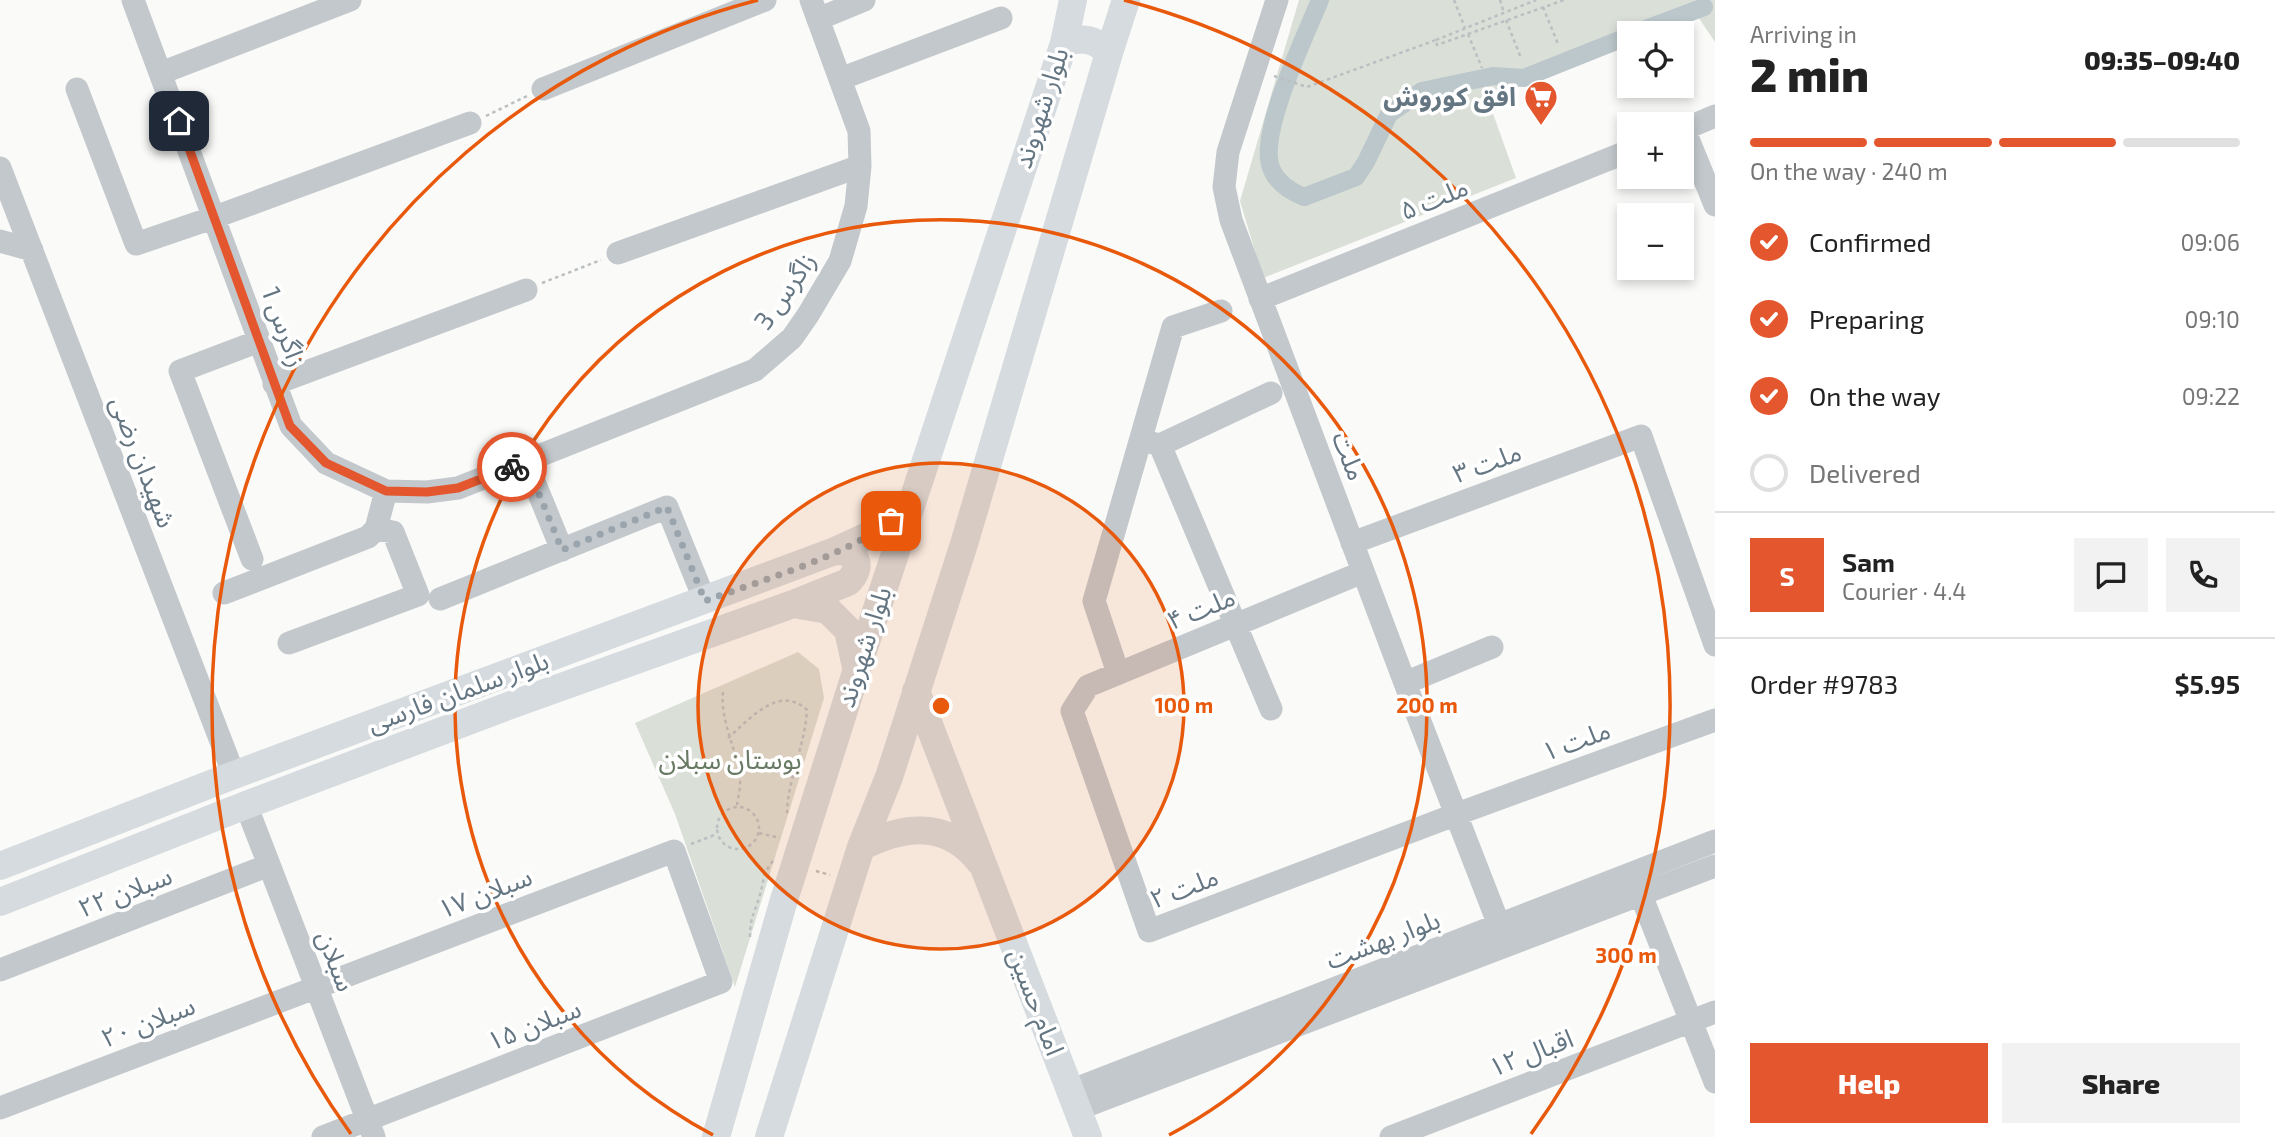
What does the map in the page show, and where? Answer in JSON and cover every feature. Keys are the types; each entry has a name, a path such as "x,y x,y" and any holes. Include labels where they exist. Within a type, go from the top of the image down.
{"main road":[{"name":"بلوار شهروند","path":"716,1137 786,861 857,670 1064,43 1073,0"},
{"name":"بلوار شهروند","path":"769,1137 861,847 889,777 968,531 1126,0"},
{"path":"1064,43 1079,38 1089,39 1102,45 1109,53"},
{"name":"بلوار سلمان فارسی","path":"0,866 234,775 835,551 872,534 909,507"},
{"path":"793,604 848,582 855,575 858,565 853,556 845,551 835,551"},
{"name":"بلوار سلمان فارسی","path":"0,902 508,706 793,604 828,610 848,630 857,670"},
{"name":"امام حسین","path":"916,691 1088,1137"},
{"path":"861,847 902,831 926,830 948,835 969,848 984,867"}],"street":[{"name":"زاگرس 1","path":"134,0 290,426 326,463 386,491 427,492 458,488 526,462"},
{"path":"161,73 350,0"},
{"path":"543,89 765,0"},
{"path":"814,9 864,0"},
{"name":"ملت","path":"1277,0 1228,152 1224,187 1231,220 1499,925"},
{"name":"زاگرس 3","path":"526,462 755,370 792,338 840,261 856,206 860,166 859,131 814,9"},
{"path":"840,79 1001,18"},
{"path":"77,89 136,244 470,123"},
{"path":"1694,125 1715,116"},
{"path":"1694,155 1715,205"},
{"name":"ملت ۵","path":"1260,299 1617,156"},
{"path":"618,253 860,166"},
{"name":"شهیدان رضی","path":"1,178 32,250 234,775"},
{"path":"0,240 32,250"},
{"path":"274,384 526,290"},
{"path":"1118,674 1094,601 1150,442 1173,327 1221,311"},
{"path":"252,559 180,371 259,341"},
{"path":"1150,442 1271,393"},
{"name":"ملت ۳","path":"1352,543 1641,436 1715,645"},
{"path":"1150,442 1237,625 1271,709"},
{"path":"526,462 562,550"},
{"path":"224,593 368,537 376,529 386,491"},
{"path":"440,599 667,507 705,601"},
{"path":"289,643 418,595 393,532 376,529"},
{"name":"ملت ۴","path":"1072,711 1088,685 1363,572"},
{"path":"1405,683 1492,647"},
{"name":"ملت ۲","path":"1072,711 1149,931 1457,814"},
{"name":"ملت ۱","path":"1457,814 1715,720"},
{"name":"سبلان","path":"246,805 371,1128"},
{"name":"بلوار بهشت","path":"1074,1100 1499,925 1715,841"},
{"name":"سبلان ۱۵","path":"323,1137 371,1128 721,982 674,850"},
{"name":"سبلان ۱۷","path":"317,987 674,850"},
{"name":"سبلان ۲۲","path":"0,970 270,865"},
{"name":"بلوار بهشت","path":"1074,1100 1715,866"},
{"path":"1632,873 1715,1082"},
{"name":"سبلان ۲۰","path":"0,1108 317,987"},
{"name":"اقبال ۱۲","path":"1391,1137 1715,1012"}],"path":[{"path":"1454,0 1465,28"},
{"path":"1500,0 1504,13"},
{"path":"1282,79 1307,87 1536,0"},
{"path":"1436,40 1437,45 1564,0"},
{"path":"1543,7 1558,44"},
{"path":"1506,20 1521,58"},
{"path":"1468,34 1482,68"},
{"path":"470,123 543,89"},
{"path":"526,290 618,253"},
{"path":"723,692 728,738 740,779 737,806"},
{"path":"728,738 760,708 773,703 801,704 807,710 806,725 787,796 787,818"},
{"path":"737,806 750,810 758,820 759,833 754,843 744,849 733,849 723,844 717,834 717,821 725,810 737,806"},
{"path":"759,833 783,839"},
{"path":"674,850 717,834"},
{"path":"750,940 750,920 759,898 764,872 786,861 850,881"}],"green space":[{"path":"1299,0 1715,0 1715,42 1694,11 1668,21 1617,21 1617,42 1486,94 1516,178 1263,278 1240,201"},
{"name":"بوستان سبلان","path":"798,652 819,669 824,698 735,987 675,814 635,723"}],"waterway":[{"path":"1320,0 1279,102 1269,143 1270,166 1276,178 1304,197 1356,177 1389,114 1422,91 1493,76 1524,78 1617,41"},
{"path":"1667,21 1704,7"}],"way so far":[{"path":"512,467 526,462 562,550 667,507 705,601 835,551 872,534 891,521"}],"place":[{"name":"افق کوروش","path":"1541,127"}],"route":[{"path":"179,121 290,426 326,463 386,491 427,492 458,488 512,467"}]}
